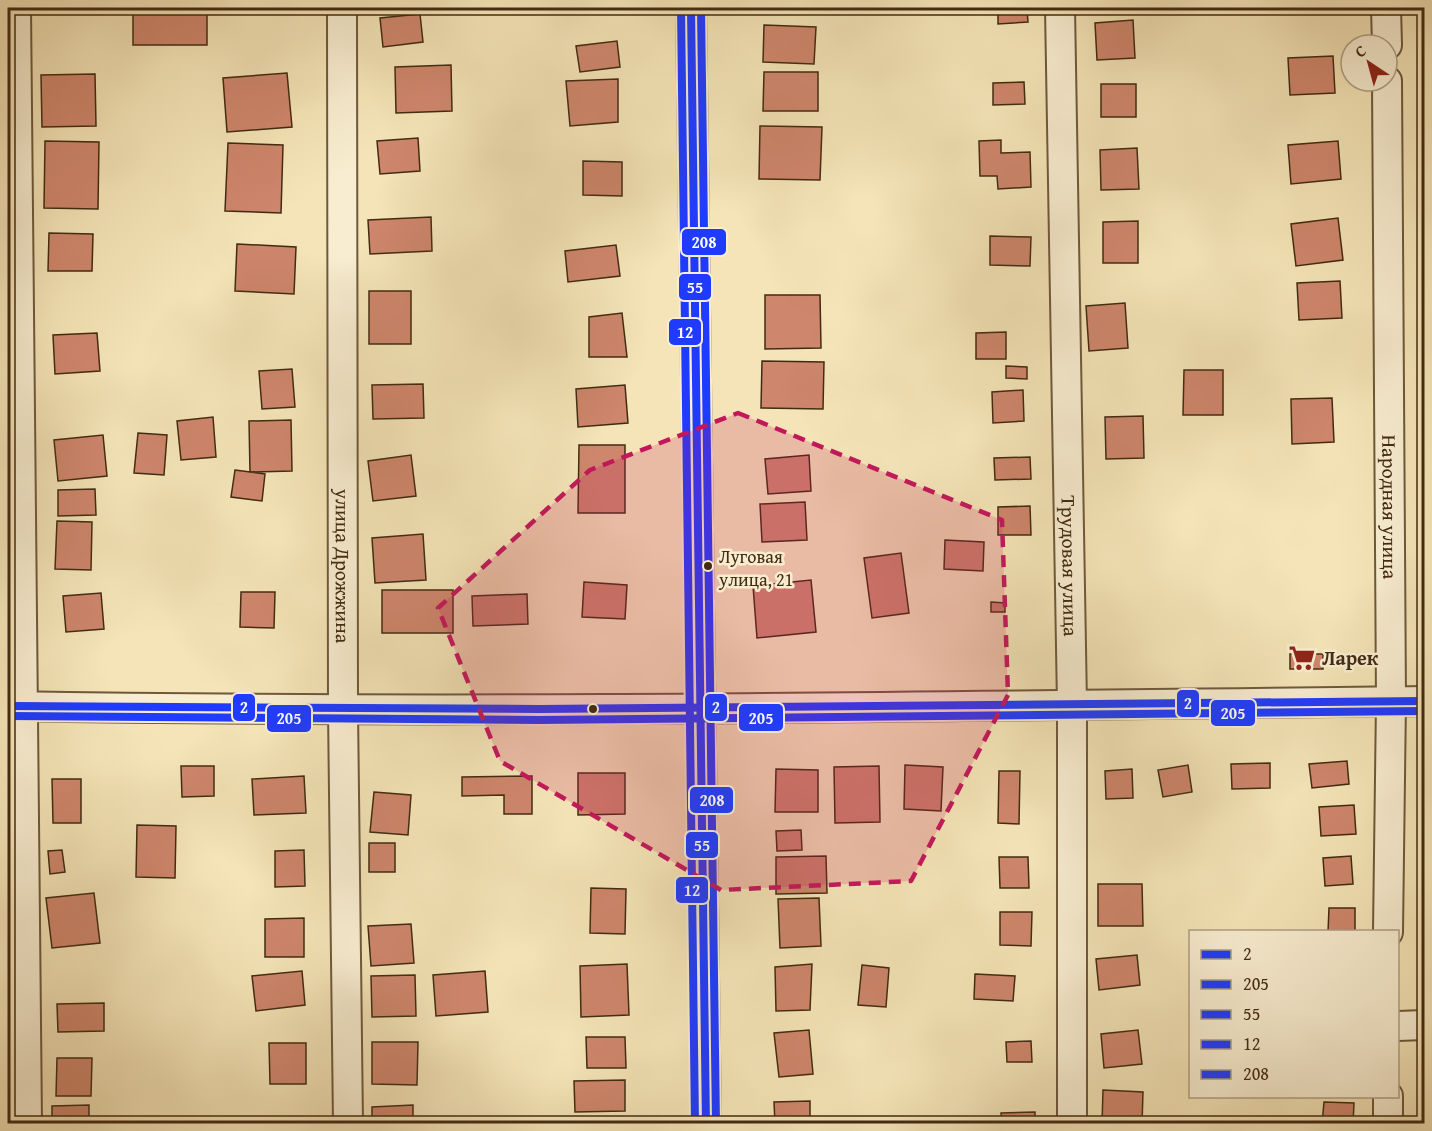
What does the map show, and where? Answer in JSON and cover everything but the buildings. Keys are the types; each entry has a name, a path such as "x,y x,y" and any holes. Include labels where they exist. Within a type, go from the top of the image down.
{"street":[{"path":"16,8 15,706 27,1124"},
{"name":"улица Дрожжина","path":"342,8 343,710 348,1124"},
{"path":"691,8 706,1124"},
{"name":"Трудовая улица","path":"1060,8 1072,705 1072,1124"},
{"path":"1386,8 1387,33"},
{"name":"Народная улица","path":"1387,93 1391,701 1388,930"},
{"path":"15,706 343,710 700,710 1425,701"},
{"path":"1399,1026 1425,1025"},
{"path":"1388,1098 1388,1124"}],"highlighted area":[{"path":"738,413 1002,520 1008,695 911,881 721,890 500,761 438,608 590,470"}],"transit line":[{"name":"12","path":"681,8 695,1124"},
{"name":"55","path":"691,8 706,1124"},
{"name":"208","path":"701,8 716,1124"},
{"name":"2","path":"8,706 539,709 1424,701"},
{"name":"205","path":"8,716 539,720 1424,711"}],"place":[{"name":"Луговая улица, 21","path":"708,566"},
{"name":"Ларек","path":"1302,658"}]}
